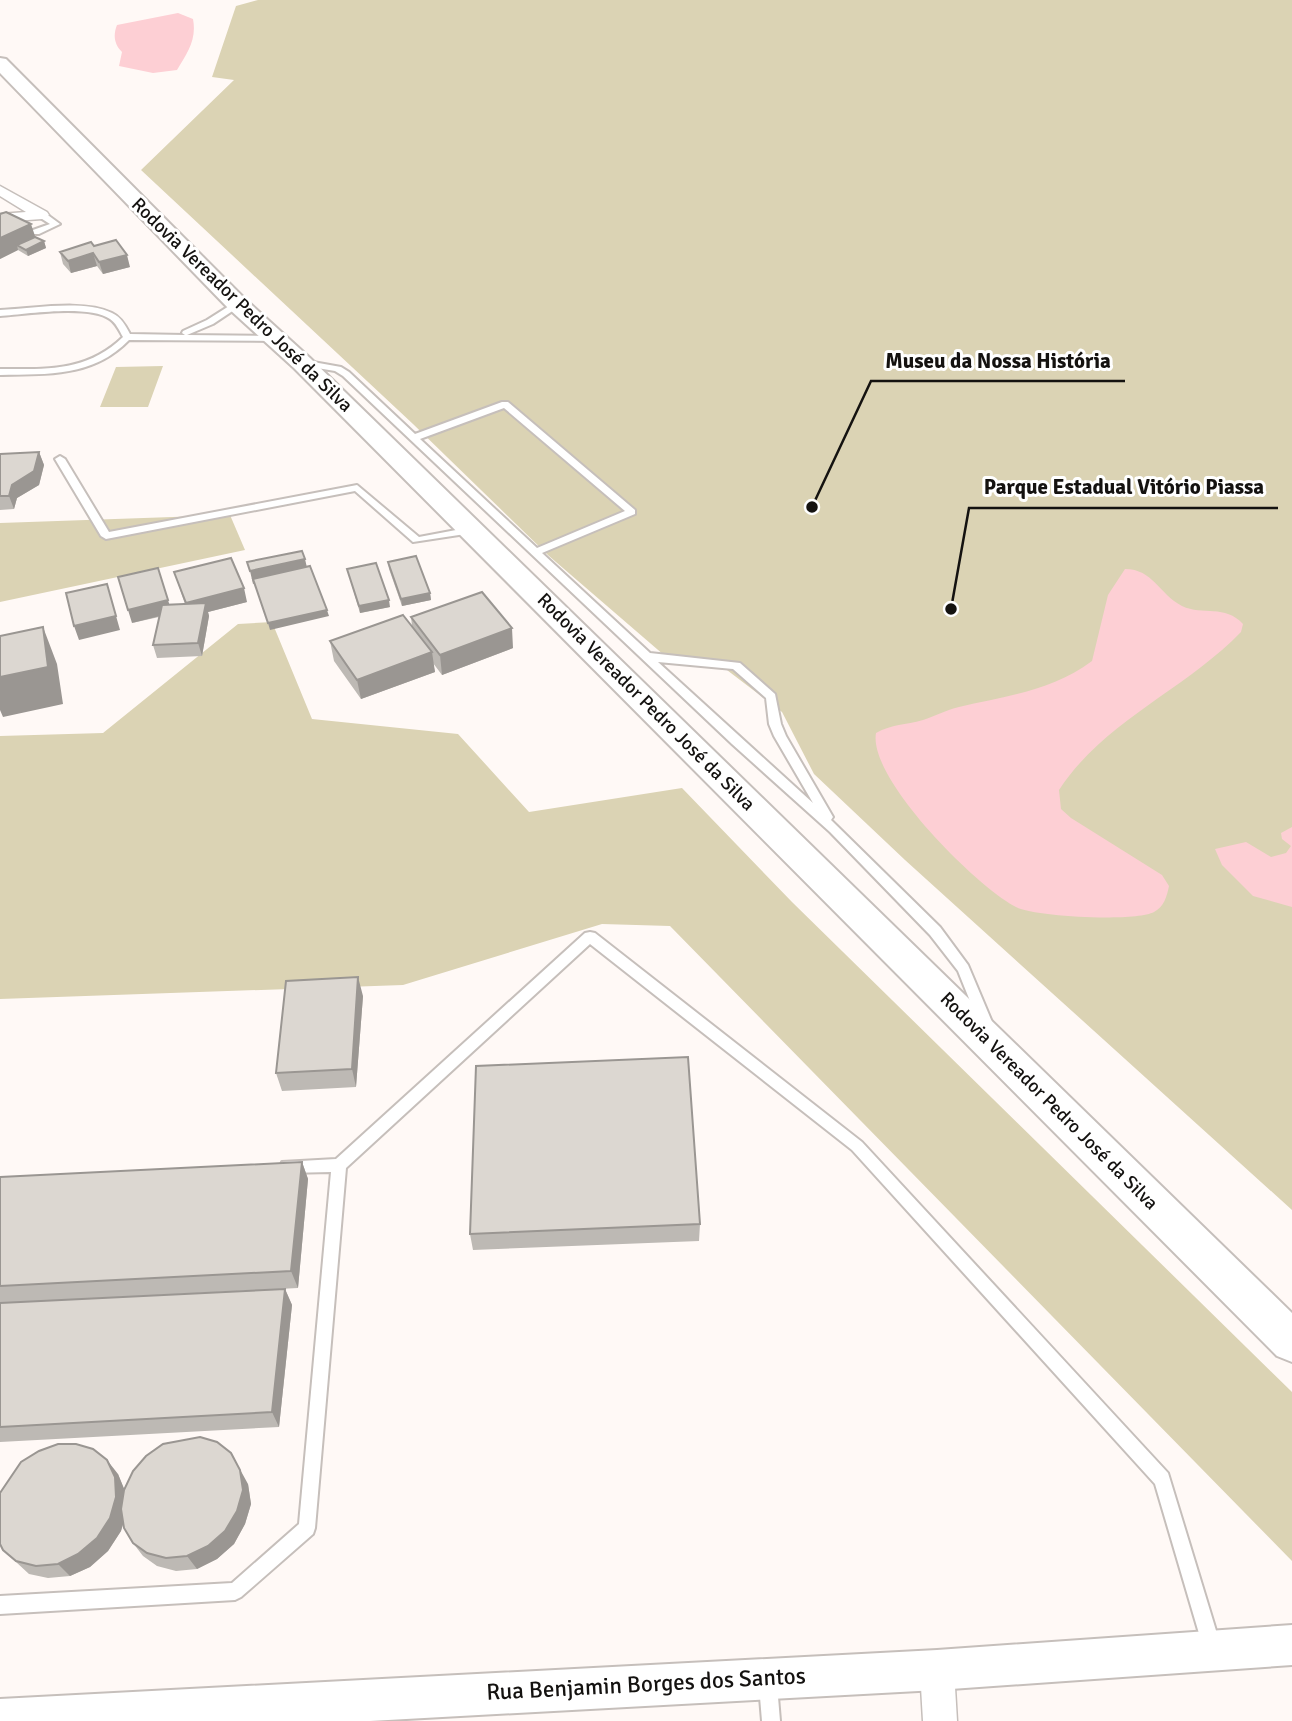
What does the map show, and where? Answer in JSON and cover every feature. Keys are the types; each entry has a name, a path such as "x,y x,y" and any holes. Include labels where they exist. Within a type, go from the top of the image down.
{"main road":[{"name":"Rodovia Vereador Pedro José da Silva","path":"0,62 237,304 302,363 472,530 1292,1342"}],"street":[{"path":"0,190 41,215"},
{"path":"0,218 41,215"},
{"name":"Rua Benjamin Borges dos Santos","path":"0,1720 937,1670 1292,1646"},
{"path":"937,1670 940,1721"}],"lane":[{"path":"36,232 56,223 41,215"},
{"path":"179,335 210,322 237,304"},
{"path":"0,313 82,310 110,315 121,324 127,337"},
{"path":"0,372 67,370 93,363 116,351 127,337 179,335 276,339"},
{"path":"302,363 338,369 346,374 834,830 935,931 963,969 996,1049"},
{"path":"416,438 505,404 632,512 536,552"},
{"path":"60,459 106,536 357,488 417,540 472,530"},
{"path":"649,657 736,666 771,697 775,724 780,736 834,830"},
{"path":"271,1168 339,1165 590,936 857,1146 1162,1479 1213,1651"},
{"path":"0,1605 236,1591 307,1528 339,1165"},
{"path":"767,1677 771,1721"}],"shaded area":[{"path":"258,0 1292,0 1292,1210 905,860 814,774 782,712 723,667 672,662 549,556 413,424 141,170 234,80 212,77 236,6"},
{"path":"178,13 193,19 194,33 177,70 153,73 119,66 122,52 115,39 117,25"},
{"path":"163,366 148,407 100,407 116,367"},
{"path":"230,515 245,550 0,602 0,523"},
{"path":"1125,569 1142,573 1182,606 1229,614 1243,624 1241,632 1219,653 1099,744 1077,766 1059,790 1061,809 1162,875 1169,886 1167,894 1163,904 1154,912 1127,917 1085,917 1016,907 998,896 952,855 906,803 889,777 878,753 876,733 954,708 1045,686 1077,671 1092,661 1108,595"},
{"path":"272,622 312,719 458,734 529,812 682,788 792,902 1292,1392 1292,1561 670,926 602,924 403,985 0,999 0,736 103,733 238,624"},
{"path":"1292,827 1292,907 1253,896 1222,865 1215,849 1246,842 1271,857 1286,853 1291,846 1282,839 1281,833"}],"building":[{"path":"6,212 31,224 0,238 0,214"},
{"path":"35,237 44,241 26,250 17,245"},
{"path":"116,240 127,255 99,262 93,253 68,261 60,252 91,242 94,246"},
{"path":"39,452 34,471 12,485 9,496 0,496 0,454"},
{"path":"302,551 305,559 250,571 247,562"},
{"path":"416,556 430,593 401,599 388,562"},
{"path":"231,558 244,588 186,603 174,572"},
{"path":"376,563 389,600 359,606 347,569"},
{"path":"310,566 327,610 268,623 253,579"},
{"path":"158,568 168,600 128,610 118,577"},
{"path":"107,584 116,616 74,626 66,593"},
{"path":"482,592 512,628 440,655 411,617"},
{"path":"206,603 198,643 153,645 162,605"},
{"path":"403,615 432,652 357,680 330,641"},
{"path":"43,627 48,667 0,677 0,636"},
{"path":"358,977 352,1069 276,1073 286,981"},
{"path":"688,1057 700,1224 470,1234 476,1066"},
{"path":"302,1162 291,1271 0,1286 0,1177"},
{"path":"285,1289 272,1412 0,1427 0,1303"},
{"path":"200,1437 217,1442 231,1453 240,1470 243,1490 237,1511 225,1531 208,1546 187,1556 166,1558 147,1553 133,1543 124,1528 121,1509 124,1490 133,1471 146,1456 163,1444"},
{"path":"58,1444 76,1444 93,1449 107,1460 115,1477 116,1497 110,1518 97,1538 78,1554 58,1564 36,1566 16,1561 0,1544 0,1493 21,1462"}],"place":[{"name":"Museu da Nossa História","path":"812,507"},
{"name":"Parque Estadual Vitório Piassa","path":"951,609"}]}
